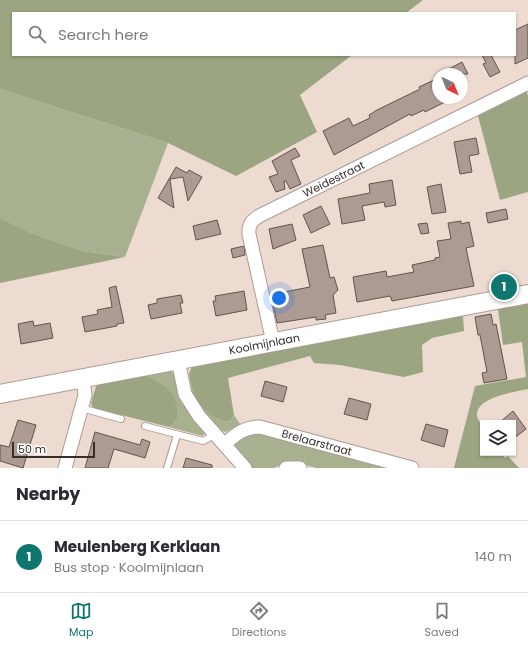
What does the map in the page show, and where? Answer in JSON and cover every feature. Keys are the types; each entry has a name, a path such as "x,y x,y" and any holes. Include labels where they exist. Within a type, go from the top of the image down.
{"street":[{"name":"Weidestraat","path":"273,342 249,234 249,225 261,215 528,83"},
{"name":"Koolmijnlaan","path":"0,394 528,294"},
{"path":"178,360 185,394 199,416 245,468"},
{"path":"65,468 85,395 83,378"},
{"name":"Brelaarstraat","path":"225,444 238,433 249,427 260,427 412,468"},
{"path":"286,468 300,468"}],"lane":[{"path":"81,408 121,419"},
{"path":"145,426 203,441 216,434"},
{"path":"167,468 176,435"}],"green space":[{"path":"0,0 423,0 407,12 12,12 12,56 351,56 300,95 317,132 236,176 168,143 0,89"},
{"path":"0,89 168,143 125,257 83,251 31,233 0,218"},
{"path":"526,89 528,96 528,192 500,200 477,112"},
{"path":"0,218 31,233 83,251 125,257 0,283"},
{"path":"528,302 528,389 490,399 479,408 477,414 480,422 480,456 503,456 505,458 508,456 519,468 454,468 475,386 526,377 522,342 503,345 498,309"},
{"path":"463,316 464,331 432,338 422,345 423,372 404,377 340,365 314,363 310,356 228,378 234,415 229,422 220,420 206,411 196,398 190,382 189,373 192,367"},
{"path":"170,369 176,378 181,402 206,433 202,436 169,427 176,421 169,390 150,379 146,374"},
{"path":"146,374 167,388 173,396 177,409 177,417 175,422 169,427 93,408 91,403 97,383"},
{"path":"190,384 205,409 210,414 216,418 229,422 234,415 240,424 226,432 213,425 198,406"},
{"path":"254,430 392,468 316,468 302,464 282,464 274,468 252,468 238,453 234,442"}],"building":[{"path":"528,24 528,58 515,64 516,56 516,30"},
{"path":"482,56 492,56 500,72 490,77 483,64 486,63"},
{"path":"462,62 465,68 450,68"},
{"path":"432,81 432,104 441,104 425,112 424,110 411,116 410,114 334,155 323,131 349,118 353,126 370,118 369,115 377,110 420,89 419,87"},
{"path":"476,138 479,154 469,156 472,172 460,174 454,142"},
{"path":"295,148 300,156 291,160 301,184 290,189 286,181 284,181 285,189 276,192 269,177 278,174 272,161"},
{"path":"176,167 187,173 189,170 202,177 188,201 183,177 170,179 174,208 158,198"},
{"path":"392,180 396,205 385,207 384,202 362,206 365,220 342,224 338,199 370,193 369,184"},
{"path":"441,184 446,212 432,214 427,187"},
{"path":"321,206 330,224 311,233 303,215"},
{"path":"506,209 508,219 488,223 486,213"},
{"path":"217,220 221,234 196,240 193,226"},
{"path":"461,221 461,224 469,222 474,246 466,248 474,286 392,301 390,296 357,302 353,277 386,271 387,277 414,272 412,265 435,260 435,258 440,257 437,241 451,239 448,223"},
{"path":"427,223 429,233 421,234 418,224"},
{"path":"292,224 296,240 273,249 269,229"},
{"path":"323,245 330,278 334,277 338,290 333,295 336,313 325,315 326,319 316,320 316,317 277,323 272,299 285,296 284,292 310,287 302,249"},
{"path":"244,246 245,255 233,258 231,249"},
{"path":"116,286 124,323 117,324 117,326 85,332 82,317 98,314 97,310 112,307 109,288"},
{"path":"244,291 247,310 216,316 213,301 216,301 215,296"},
{"path":"181,295 183,303 180,303 182,313 151,319 148,305 157,303 157,299"},
{"path":"491,314 493,325 496,324 507,379 484,383 482,373 487,372 475,317"},
{"path":"33,321 34,326 50,323 53,338 21,344 18,324"},
{"path":"265,381 287,387 283,402 261,396"},
{"path":"349,398 371,404 367,420 344,414"},
{"path":"513,411 526,429 516,437 516,420 502,420"},
{"path":"18,420 36,425 23,468 0,461 0,445 9,447"},
{"path":"426,424 448,430 444,447 421,440"},
{"path":"95,432 140,445 142,439 150,442 145,458 114,449 108,468 85,468"},
{"path":"186,458 212,465 212,468 183,468"}],"place":[{"name":"Meulenberg Kerklaan","path":"504,287"}]}
